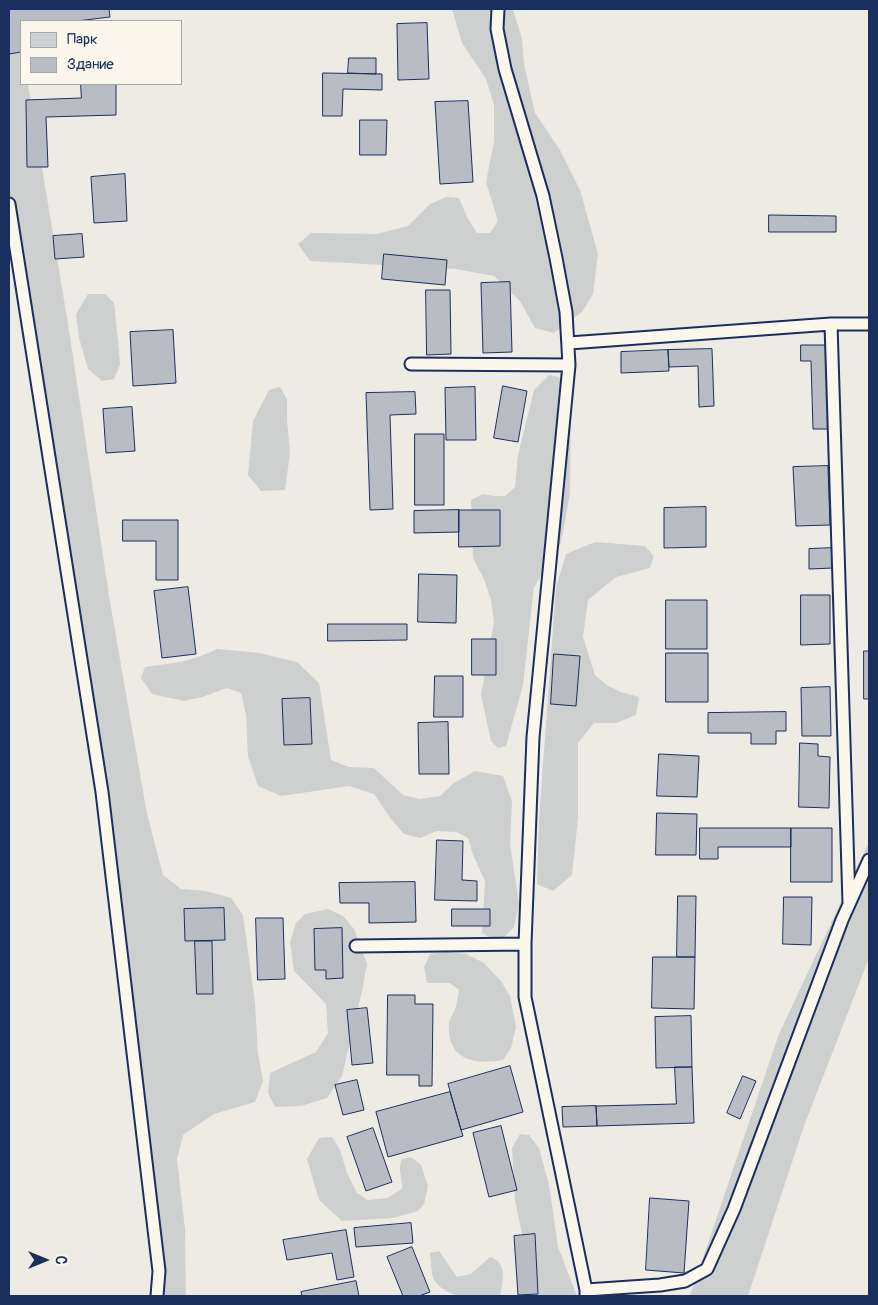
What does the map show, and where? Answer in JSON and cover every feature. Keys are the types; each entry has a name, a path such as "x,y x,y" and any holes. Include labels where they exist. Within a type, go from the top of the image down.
{"lane":[{"path":"498,9 497,29 505,69 544,196 566,312 569,343 569,366 533,737 525,944 525,998 586,1293 685,1281 707,1270 734,1209 849,903 869,860"},
{"path":"9,204 102,792 159,1271 157,1296"},
{"path":"569,343 831,324 869,324"},
{"path":"831,324 849,903"},
{"path":"411,364 569,366"},
{"path":"356,946 525,944"}],"green space":[{"path":"9,9 15,9 20,39 20,85 28,85 68,324 110,602 147,814 163,875 181,889 206,891 231,898 243,915 255,1003 258,1053 263,1081 255,1102 214,1114 183,1135 177,1159 185,1229 186,1296 157,1296 97,793 9,235"},
{"path":"452,9 513,9 522,39 524,64 535,113 560,150 580,190 598,254 593,294 582,312 554,333 535,328 520,301 494,276 456,269 310,261 298,244 311,233 377,234 408,226 430,204 446,197 459,198 467,217 477,233 490,233 498,221 486,182 494,142 494,105 486,79 462,43"},
{"path":"88,294 105,294 114,303 120,365 114,379 102,381 88,369 79,338 76,314"},
{"path":"549,375 559,377 571,393 570,493 561,543 534,587 523,685 506,746 498,748 491,741 481,695 494,622 491,600 484,579 473,558 471,500 483,494 505,496 515,487 518,455 534,390"},
{"path":"280,387 287,399 290,453 285,490 261,491 248,475 253,421 269,390"},
{"path":"595,542 645,546 654,556 650,568 616,577 588,600 583,637 595,675 608,686 639,697 636,715 616,723 594,723 578,743 578,818 572,875 553,891 537,884 539,820 556,587 566,554"},
{"path":"217,649 259,653 297,662 319,683 331,760 349,767 374,768 403,795 420,799 440,796 454,783 475,771 503,776 512,801 510,844 519,904 514,927 503,938 493,939 482,933 485,881 473,855 468,838 456,832 437,831 420,838 404,834 374,794 349,786 281,796 258,786 248,756 246,715 241,693 227,688 184,701 152,694 141,678 145,667 191,659"},
{"path":"869,842 869,958 804,1126 748,1296 690,1296 779,1034"},
{"path":"328,909 343,916 354,929 367,964 342,1076 327,1098 301,1106 275,1107 268,1093 270,1073 316,1052 328,1033 326,1004 294,971 290,942 296,923 305,914"},
{"path":"448,952 466,954 484,963 501,981 510,996 516,1027 511,1048 503,1060 482,1062 473,1060 458,1053 453,1046 449,1022 456,1007 459,990 450,983 427,983 424,967 430,954"},
{"path":"520,1134 529,1135 539,1148 549,1185 558,1247 577,1296 535,1296 515,1200 512,1148"},
{"path":"332,1137 340,1150 347,1173 357,1193 368,1200 387,1198 402,1189 400,1170 402,1159 411,1157 421,1165 428,1186 424,1204 418,1211 393,1218 342,1221 319,1200 307,1159 319,1138"},
{"path":"439,1251 457,1277 471,1274 490,1257 496,1260 500,1264 503,1273 500,1296 483,1298 464,1297 455,1295 440,1287 433,1277 430,1253"}],"building":[{"path":"9,9 109,9 110,17 85,20 20,20 20,52 9,54"},
{"path":"427,23 429,79 398,80 397,24"},
{"path":"349,58 376,58 376,74 348,73"},
{"path":"323,73 382,74 382,90 343,89 342,116 323,116"},
{"path":"81,85 116,85 116,115 46,117 48,167 27,167 26,100 81,98"},
{"path":"468,101 473,182 440,184 435,102"},
{"path":"360,120 387,120 386,155 360,155"},
{"path":"125,174 127,221 94,223 91,177"},
{"path":"769,215 836,216 836,232 769,232"},
{"path":"82,234 84,257 55,259 53,236"},
{"path":"384,254 447,260 445,285 382,279"},
{"path":"510,282 512,352 483,353 481,283"},
{"path":"426,290 450,290 451,354 427,355"},
{"path":"173,330 176,383 133,386 130,332"},
{"path":"801,345 828,345 829,429 813,429 811,361 801,361"},
{"path":"712,349 714,406 699,407 698,366 669,367 668,350"},
{"path":"668,350 669,371 621,373 621,352"},
{"path":"503,386 527,391 518,442 494,438"},
{"path":"475,387 476,440 446,440 445,388"},
{"path":"415,392 416,414 390,415 393,509 370,510 366,393"},
{"path":"132,407 135,451 106,453 103,409"},
{"path":"415,434 444,434 444,505 415,505"},
{"path":"828,466 830,525 796,526 793,467"},
{"path":"706,507 706,547 664,548 664,508"},
{"path":"459,510 459,532 414,533 414,511"},
{"path":"459,510 500,510 500,546 459,547"},
{"path":"123,520 178,520 178,580 156,580 156,541 123,541"},
{"path":"833,548 833,568 809,569 809,549"},
{"path":"419,574 457,575 456,623 418,622"},
{"path":"188,587 196,654 162,658 154,591"},
{"path":"801,595 830,595 830,644 801,645"},
{"path":"666,600 707,600 707,649 666,649"},
{"path":"328,624 407,624 407,640 328,641"},
{"path":"472,639 496,639 496,675 472,675"},
{"path":"864,651 869,651 869,699 864,699"},
{"path":"666,653 708,653 708,702 666,702"},
{"path":"554,654 580,656 576,706 551,704"},
{"path":"435,676 463,676 463,717 434,717"},
{"path":"830,687 831,736 802,736 801,688"},
{"path":"310,698 312,744 284,745 282,699"},
{"path":"786,712 786,731 776,731 776,744 751,744 751,733 708,733 708,713"},
{"path":"448,722 449,774 419,774 418,723"},
{"path":"800,743 818,744 818,756 830,757 829,808 799,807"},
{"path":"659,754 699,756 697,797 657,796"},
{"path":"657,813 697,814 696,855 656,855"},
{"path":"700,828 791,828 791,847 718,847 718,859 700,859"},
{"path":"791,828 832,828 832,882 791,882"},
{"path":"437,840 463,841 462,880 477,881 477,901 435,900"},
{"path":"415,882 416,922 369,923 369,903 340,903 339,883"},
{"path":"678,896 696,896 695,957 677,957"},
{"path":"784,897 812,897 811,945 783,944"},
{"path":"224,908 225,940 185,941 184,909"},
{"path":"452,909 490,909 490,926 452,926"},
{"path":"256,918 283,918 285,979 258,980"},
{"path":"342,928 343,978 326,979 326,970 315,970 314,929"},
{"path":"195,941 212,941 213,994 197,994"},
{"path":"653,957 695,957 694,1009 652,1008"},
{"path":"388,995 415,995 415,1004 433,1004 432,1086 419,1086 419,1075 387,1075"},
{"path":"367,1008 373,1063 352,1065 347,1010"},
{"path":"691,1016 692,1067 656,1068 655,1017"},
{"path":"510,1066 523,1112 461,1130 448,1084"},
{"path":"675,1067 692,1067 694,1123 597,1126 596,1106 676,1104"},
{"path":"743,1076 756,1081 740,1119 727,1113"},
{"path":"357,1080 364,1110 343,1115 335,1085"},
{"path":"450,1092 463,1136 388,1157 376,1112"},
{"path":"596,1106 597,1126 563,1127 562,1107"},
{"path":"501,1126 517,1190 489,1197 473,1133"},
{"path":"373,1128 392,1182 366,1191 347,1137"},
{"path":"650,1198 689,1201 684,1273 646,1270"},
{"path":"411,1223 413,1243 356,1247 354,1228"},
{"path":"346,1230 354,1277 337,1280 332,1253 287,1260 283,1240"},
{"path":"535,1234 538,1294 518,1295 514,1236"},
{"path":"412,1247 430,1292 419,1296 403,1296 387,1257"},
{"path":"356,1281 359,1296 302,1296 301,1292"}]}
